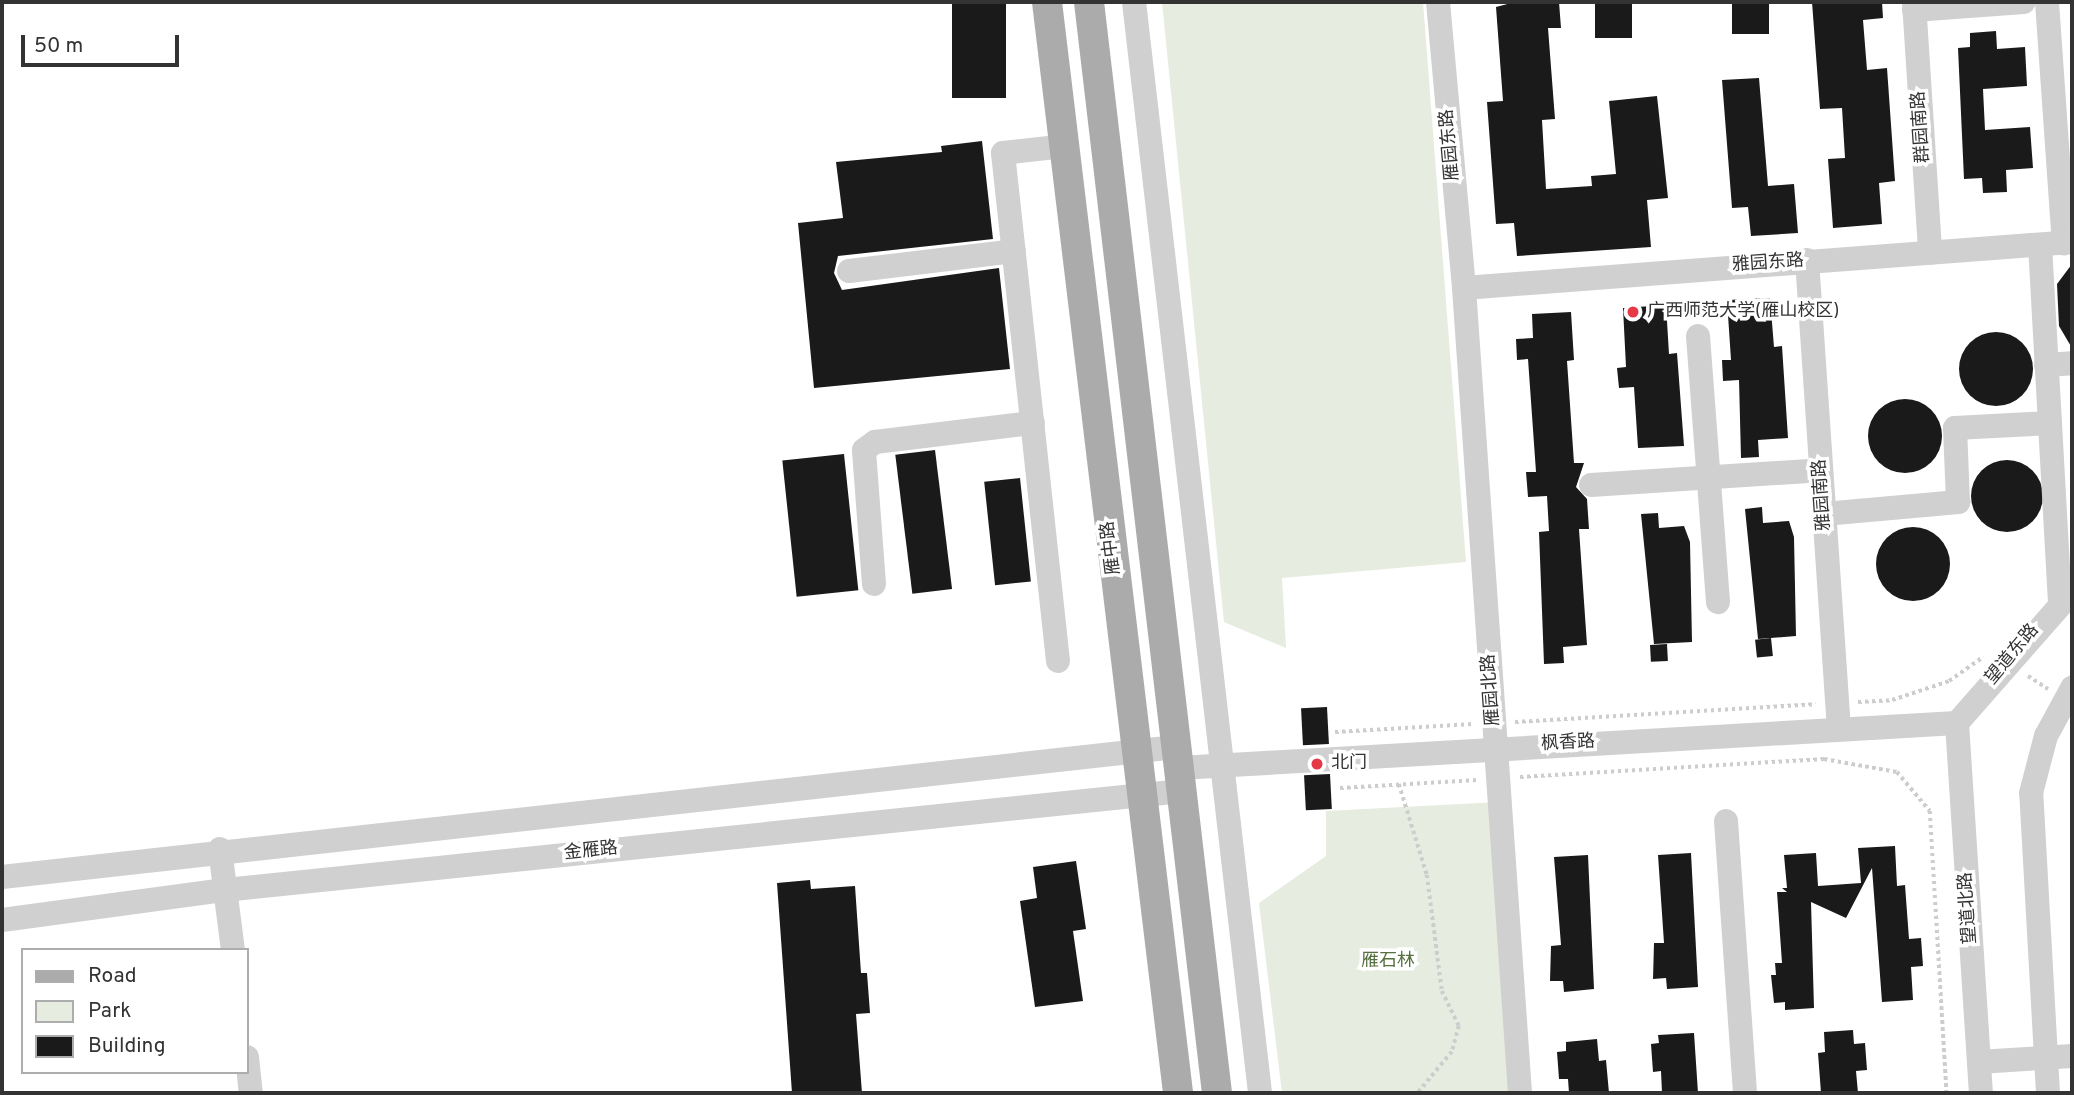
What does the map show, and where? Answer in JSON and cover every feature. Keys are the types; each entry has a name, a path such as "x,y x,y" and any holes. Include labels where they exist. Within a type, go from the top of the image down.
{"main road":[{"name":"雁中路","path":"1047,2 1178,1093"},
{"path":"1089,2 1217,1093"}],"street":[{"path":"1134,2 1260,1093"},
{"name":"雁园东路","path":"1438,2 1464,288"},
{"path":"1914,6 2024,2"},
{"path":"2047,2 2058,243 2046,365 2066,597"},
{"name":"群园南路","path":"1914,6 1930,252"},
{"path":"1058,661 1003,153 1065,146"},
{"name":"雅园东路","path":"1464,288 2058,243"},
{"path":"849,271 1014,251"},
{"name":"雅园南路","path":"1807,260 1839,729"},
{"name":"雁园北路","path":"1464,288 1520,1093"},
{"path":"1698,336 1718,602"},
{"path":"2046,365 2072,363"},
{"path":"874,584 864,450 875,442 1033,423"},
{"path":"1824,513 1958,502 1955,428 2050,424"},
{"path":"1591,485 1821,470"},
{"name":"望道东路","path":"1957,723 2006,662 2066,597"},
{"path":"2048,1093 2031,793 2046,736 2068,693"},
{"name":"枫香路","path":"1179,769 1495,735 1839,729 1957,723"},
{"name":"望道北路","path":"1957,723 1981,1093"},
{"path":"2,877 220,849 1136,752 1179,769"},
{"name":"金雁路","path":"2,920 225,890 1141,795 1179,769"},
{"path":"1726,821 1745,1093"},
{"path":"220,849 233,948"},
{"path":"1979,1062 2072,1056"},
{"path":"248,1066 251,1093"}],"path":[{"path":"1335,732 1495,735 1892,699 1949,681 1990,652 2068,693"},
{"path":"1399,784 1427,875 1442,991 1459,1026 1452,1052 1418,1093"}],"green space":[{"path":"1162,2 1423,2 1466,562 1282,578 1286,648 1224,622"},
{"name":"雁石林","path":"1500,802 1520,1093 1282,1093 1259,903 1326,856 1326,811"}],"building":[{"path":"952,2 1006,2 1006,98 952,98"},
{"path":"1515,2 1559,2 1561,28 1548,28 1555,119 1542,120 1546,189 1592,186 1591,176 1616,174 1609,101 1657,96 1668,198 1647,200 1651,247 1517,256 1514,223 1496,224 1487,102 1503,101 1496,7"},
{"path":"1595,2 1632,2 1632,38 1595,38"},
{"path":"1732,2 1769,2 1769,34 1732,34"},
{"path":"1812,2 1882,2 1883,18 1863,20 1867,70 1887,68 1895,181 1879,183 1882,224 1833,228 1828,159 1845,158 1842,108 1820,109"},
{"path":"1996,31 1997,49 2025,47 2027,86 1983,89 1985,130 2030,127 2033,168 2006,170 2007,192 1983,193 1982,178 1964,179 1958,48 1970,47 1970,33"},
{"path":"1759,78 1768,186 1794,184 1798,233 1751,236 1748,207 1732,208 1722,80"},
{"path":"982,141 993,239 838,256 834,273 842,290 999,268 1010,369 814,388 798,223 843,218 836,162 942,152 941,146"},
{"path":"2072,264 2072,348 2059,326 2057,284"},
{"path":"1770,298 1774,347 1782,346 1788,438 1758,440 1759,457 1741,458 1739,380 1723,381 1722,360 1731,360 1727,300"},
{"path":"1666,305 1669,354 1677,353 1684,446 1638,448 1634,387 1619,388 1617,368 1626,367 1623,308"},
{"path":"1571,312 1574,360 1567,361 1574,463 1584,463 1576,487 1587,499 1589,529 1579,529 1587,645 1563,647 1564,663 1544,664 1539,532 1549,531 1547,496 1528,497 1526,472 1536,472 1528,359 1517,360 1516,339 1533,338 1532,314"},
{"path":"1996,332 2017,338 2027,348 2033,369 2027,390 2017,400 1996,406 1975,400 1965,390 1959,369 1965,348 1975,338"},
{"path":"1905,399 1926,405 1936,415 1942,436 1936,457 1926,467 1905,473 1884,467 1874,457 1868,436 1874,415 1884,405"},
{"path":"935,450 952,589 912,594 895,455"},
{"path":"844,454 858,590 797,597 782,460"},
{"path":"2000,460 2014,460 2033,470 2043,489 2043,503 2033,522 2014,532 2000,532 1981,522 1971,503 1971,489 1981,470"},
{"path":"1020,478 1031,581 995,585 984,482"},
{"path":"1762,507 1763,523 1789,521 1794,537 1796,636 1758,639 1745,509"},
{"path":"1658,513 1659,528 1684,526 1690,542 1692,642 1654,644 1641,514"},
{"path":"1913,527 1934,533 1944,543 1950,564 1944,585 1934,595 1913,601 1892,595 1882,585 1876,564 1882,543 1892,533"},
{"path":"1771,638 1773,656 1757,658 1755,640"},
{"path":"1667,644 1668,661 1651,662 1650,645"},
{"path":"1327,707 1329,744 1303,745 1301,708"},
{"path":"1330,774 1332,809 1306,810 1304,775"},
{"path":"1895,846 1897,886 1905,885 1909,939 1921,938 1923,966 1911,967 1913,1000 1882,1002 1872,868 1846,918 1811,902 1814,1008 1785,1010 1785,1002 1774,1003 1771,975 1776,975 1775,963 1782,963 1777,892 1787,892 1782,888 1787,888 1784,855 1816,853 1818,886 1861,883 1858,848"},
{"path":"1691,853 1698,987 1667,989 1666,978 1653,979 1654,943 1664,943 1658,855"},
{"path":"1588,855 1594,989 1564,992 1563,981 1550,981 1551,946 1561,945 1554,857"},
{"path":"1076,861 1086,929 1073,931 1083,1001 1035,1007 1020,901 1037,898 1033,867"},
{"path":"810,880 811,889 855,886 861,973 867,973 870,1013 856,1014 862,1093 792,1093 777,883"},
{"path":"1853,1030 1854,1044 1865,1043 1867,1070 1856,1071 1858,1093 1821,1093 1818,1053 1825,1052 1824,1032"},
{"path":"1694,1033 1698,1093 1662,1093 1661,1071 1653,1072 1651,1044 1659,1043 1658,1035"},
{"path":"1597,1039 1599,1061 1606,1060 1609,1093 1569,1093 1568,1079 1559,1079 1557,1052 1566,1051 1566,1042"}],"place":[{"name":"广西师范大学(雁山校区)","path":"1633,312"},
{"name":"北门","path":"1317,764"}]}
